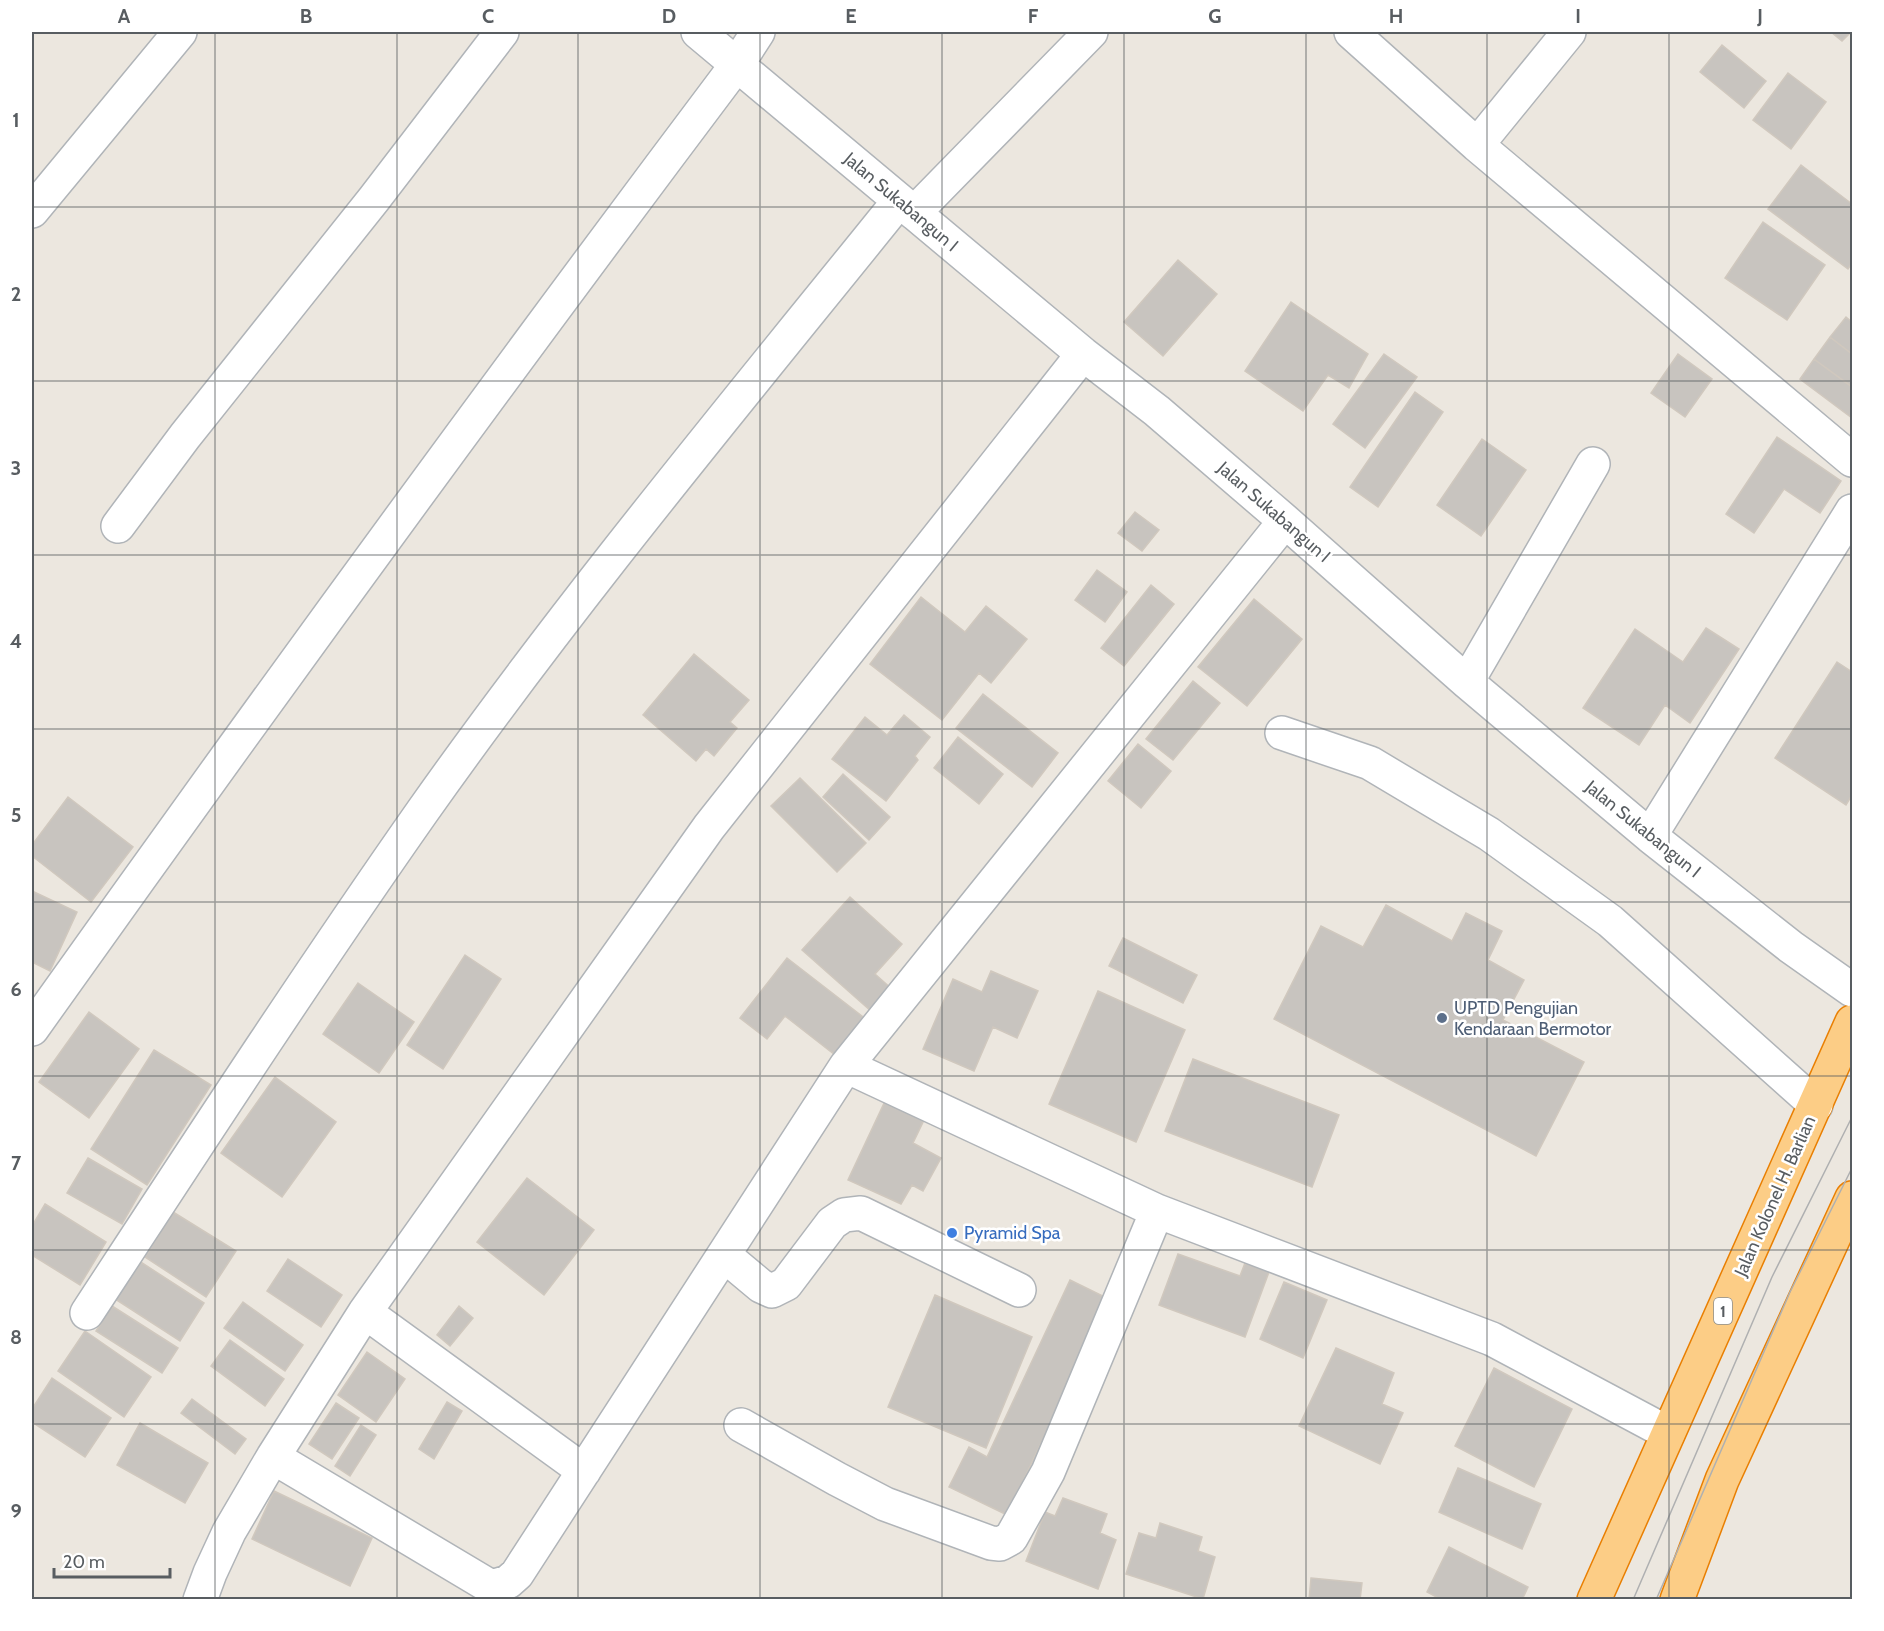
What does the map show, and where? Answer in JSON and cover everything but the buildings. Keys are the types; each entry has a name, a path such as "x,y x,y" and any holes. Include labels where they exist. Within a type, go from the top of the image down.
{"highway":[{"name":"Jalan Kolonel H. Barlian","path":"1594,1599 1852,1022"},
{"path":"1677,1599 1722,1480 1852,1198"}],"street":[{"path":"32,211 180,32"},
{"path":"118,526 185,436 374,199 502,32"},
{"name":"Jalan Sukabangun I","path":"698,32 738,63 1083,354 1157,411 1467,682 1650,836 1791,947 1852,990"},
{"path":"32,1029 184,815 505,374 738,63 758,32"},
{"path":"87,1313 304,986 430,802 584,594 906,207 1091,32"},
{"path":"1351,32 1477,145 1852,460"},
{"path":"1477,145 1569,32"},
{"path":"200,1599 229,1532 273,1457 365,1312 709,827 1083,354"},
{"path":"1467,682 1593,464"},
{"path":"1650,836 1852,511"},
{"path":"273,1457 491,1587 508,1582 517,1574 846,1066 1285,521"},
{"path":"1282,733 1370,763 1489,834 1610,921 1816,1105"},
{"path":"846,1066 1157,1211 1492,1340 1668,1433"},
{"path":"741,1425 885,1504 991,1543 1000,1544 1011,1538 1048,1472 1157,1211"},
{"path":"725,1256 760,1286 772,1291 786,1284 832,1223 844,1215 861,1213 1019,1290"},
{"path":"365,1312 584,1471"}],"tram line":[{"path":"1633,1600 1772,1277 1852,1117"},
{"path":"1656,1600 1790,1292 1852,1168"}],"place":[{"name":"UPTD Pengujian Kendaraan Bermotor","path":"1442,1018"},
{"name":"Pyramid Spa","path":"952,1233"}]}
